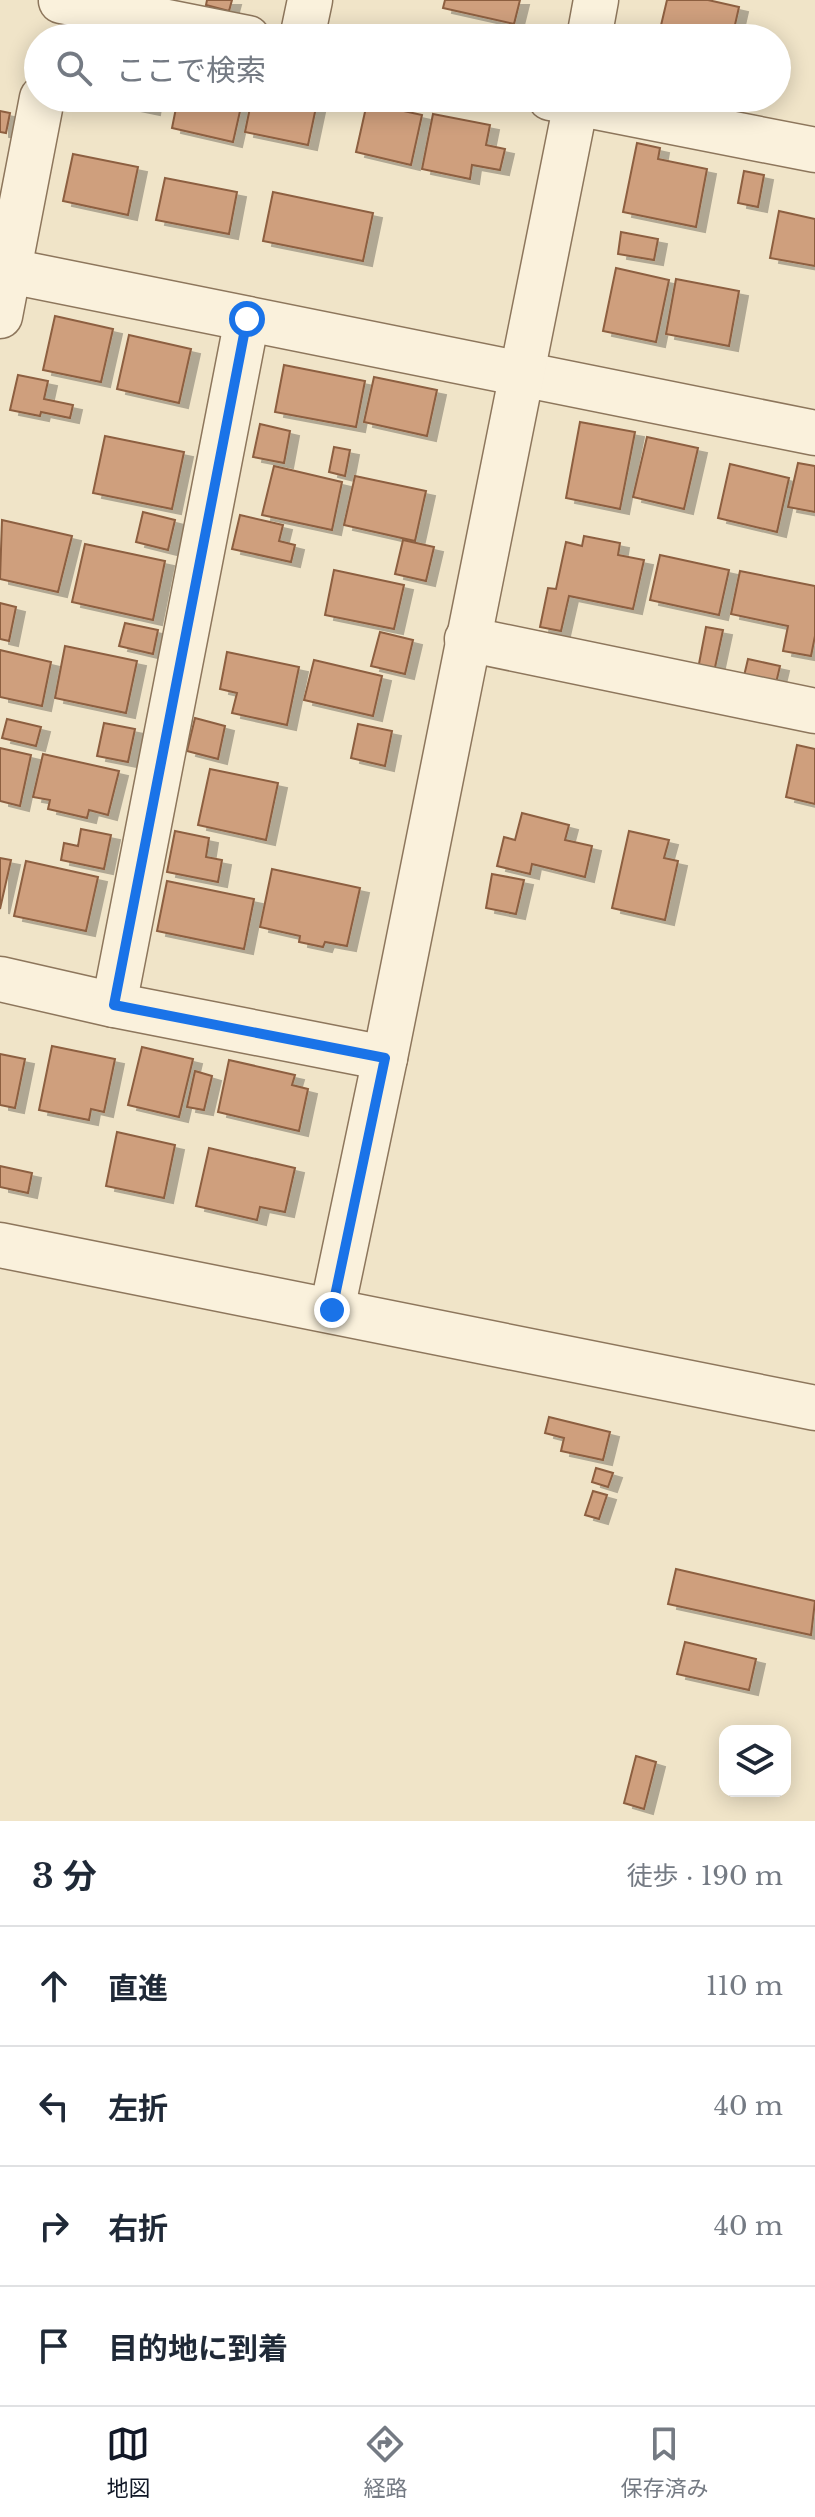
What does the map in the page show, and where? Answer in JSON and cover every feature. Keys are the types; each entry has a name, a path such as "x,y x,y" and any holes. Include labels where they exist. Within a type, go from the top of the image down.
{"street":[{"path":"305,24 310,0"},
{"path":"592,24 596,0"},
{"path":"59,13 142,24"},
{"path":"0,316 4,270 39,112"},
{"path":"332,1310 522,374 566,112"},
{"path":"627,112 815,150"},
{"path":"4,270 815,433"},
{"path":"114,1005 247,319"},
{"path":"467,639 815,711"},
{"path":"0,979 114,1005 385,1058"},
{"path":"0,1245 815,1408"}],"building":[{"path":"207,0 232,0 229,11 206,5"},
{"path":"445,0 520,0 514,24 443,8"},
{"path":"667,0 708,0 739,7 735,24 661,24"},
{"path":"0,111 10,113 6,133 0,132"},
{"path":"175,112 240,112 233,142 172,128"},
{"path":"249,112 315,112 308,145 245,132"},
{"path":"365,112 422,115 411,165 356,152"},
{"path":"433,114 490,125 486,145 505,149 500,170 472,165 470,179 422,169"},
{"path":"637,143 660,148 658,159 707,169 696,227 623,212"},
{"path":"73,154 138,167 128,215 63,201"},
{"path":"744,171 764,175 758,207 738,203"},
{"path":"165,178 237,192 229,234 156,220"},
{"path":"273,192 373,213 363,261 263,241"},
{"path":"779,211 815,219 815,266 770,258"},
{"path":"621,232 658,239 654,260 618,254"},
{"path":"616,268 669,280 656,342 603,331"},
{"path":"676,279 739,291 729,346 666,334"},
{"path":"55,316 113,329 101,382 43,370"},
{"path":"129,335 191,349 179,403 117,389"},
{"path":"284,365 365,381 356,427 275,412"},
{"path":"18,375 48,381 44,399 73,405 70,418 10,410"},
{"path":"374,377 437,390 427,436 364,422"},
{"path":"580,422 635,432 620,509 566,498"},
{"path":"260,424 290,431 284,463 253,457"},
{"path":"105,436 184,452 172,509 93,493"},
{"path":"647,437 698,448 684,509 633,497"},
{"path":"334,447 350,450 345,476 329,472"},
{"path":"798,463 815,466 815,512 788,507"},
{"path":"730,464 789,478 777,532 718,518"},
{"path":"274,466 342,482 332,530 262,515"},
{"path":"355,476 426,491 415,541 344,525"},
{"path":"143,512 175,520 168,550 136,542"},
{"path":"240,515 283,525 279,541 295,545 291,562 232,549"},
{"path":"2,520 72,536 58,592 0,579"},
{"path":"584,536 620,543 618,555 644,560 633,609 569,596 561,631 540,627 548,588 556,589 566,542 582,546"},
{"path":"403,540 434,547 426,581 395,574"},
{"path":"85,544 165,561 153,620 72,602"},
{"path":"660,555 729,570 719,615 650,600"},
{"path":"334,570 404,585 394,629 325,615"},
{"path":"740,571 815,586 815,636 811,656 783,651 788,626 731,614"},
{"path":"0,603 16,607 9,641 0,639"},
{"path":"125,623 158,630 153,654 119,646"},
{"path":"706,627 723,630 714,672 698,669"},
{"path":"380,632 413,640 405,674 371,666"},
{"path":"65,646 137,661 126,713 55,698"},
{"path":"0,650 51,662 42,706 0,697"},
{"path":"227,652 299,667 287,725 232,713 237,693 220,689"},
{"path":"748,659 780,666 776,683 744,676"},
{"path":"314,660 382,676 373,716 304,700"},
{"path":"195,718 225,726 218,759 187,751"},
{"path":"7,719 41,727 36,746 2,738"},
{"path":"104,723 135,729 128,762 97,756"},
{"path":"358,724 392,731 385,766 351,758"},
{"path":"797,745 815,749 815,804 786,797"},
{"path":"0,748 31,755 20,806 0,801"},
{"path":"43,754 119,771 108,815 89,810 87,818 48,809 50,800 33,797"},
{"path":"210,769 278,783 266,840 198,825"},
{"path":"522,813 569,825 565,840 592,846 585,877 532,864 530,874 497,866 504,837 515,840"},
{"path":"81,829 111,835 104,869 61,860 64,843 78,846"},
{"path":"175,831 209,838 206,857 222,860 218,882 167,872"},
{"path":"629,831 669,840 664,858 678,861 665,920 612,908"},
{"path":"0,858 11,860 0,909"},
{"path":"26,861 98,877 86,931 14,916"},
{"path":"272,869 360,888 347,946 325,942 323,947 299,942 300,936 260,927"},
{"path":"492,874 524,880 516,914 486,908"},
{"path":"167,881 254,899 244,949 157,931"},
{"path":"52,1046 115,1059 104,1112 91,1109 89,1120 39,1110"},
{"path":"142,1047 193,1059 179,1117 128,1105"},
{"path":"0,1054 25,1059 15,1108 0,1105"},
{"path":"229,1060 295,1075 292,1085 308,1089 299,1131 218,1112"},
{"path":"195,1071 212,1076 204,1110 187,1107"},
{"path":"117,1132 175,1145 164,1198 106,1186"},
{"path":"209,1148 295,1168 285,1212 260,1207 257,1220 196,1206"},
{"path":"0,1166 32,1173 28,1193 0,1187"},
{"path":"549,1417 610,1432 603,1460 561,1451 564,1438 545,1433"},
{"path":"596,1468 613,1473 608,1487 592,1482"},
{"path":"593,1491 607,1495 599,1519 585,1515"},
{"path":"676,1569 815,1601 811,1635 668,1604"},
{"path":"685,1642 756,1659 749,1690 677,1674"},
{"path":"636,1756 656,1762 644,1809 624,1803"}],"route":[{"path":"247,319 114,1005 385,1058 332,1310"}]}
